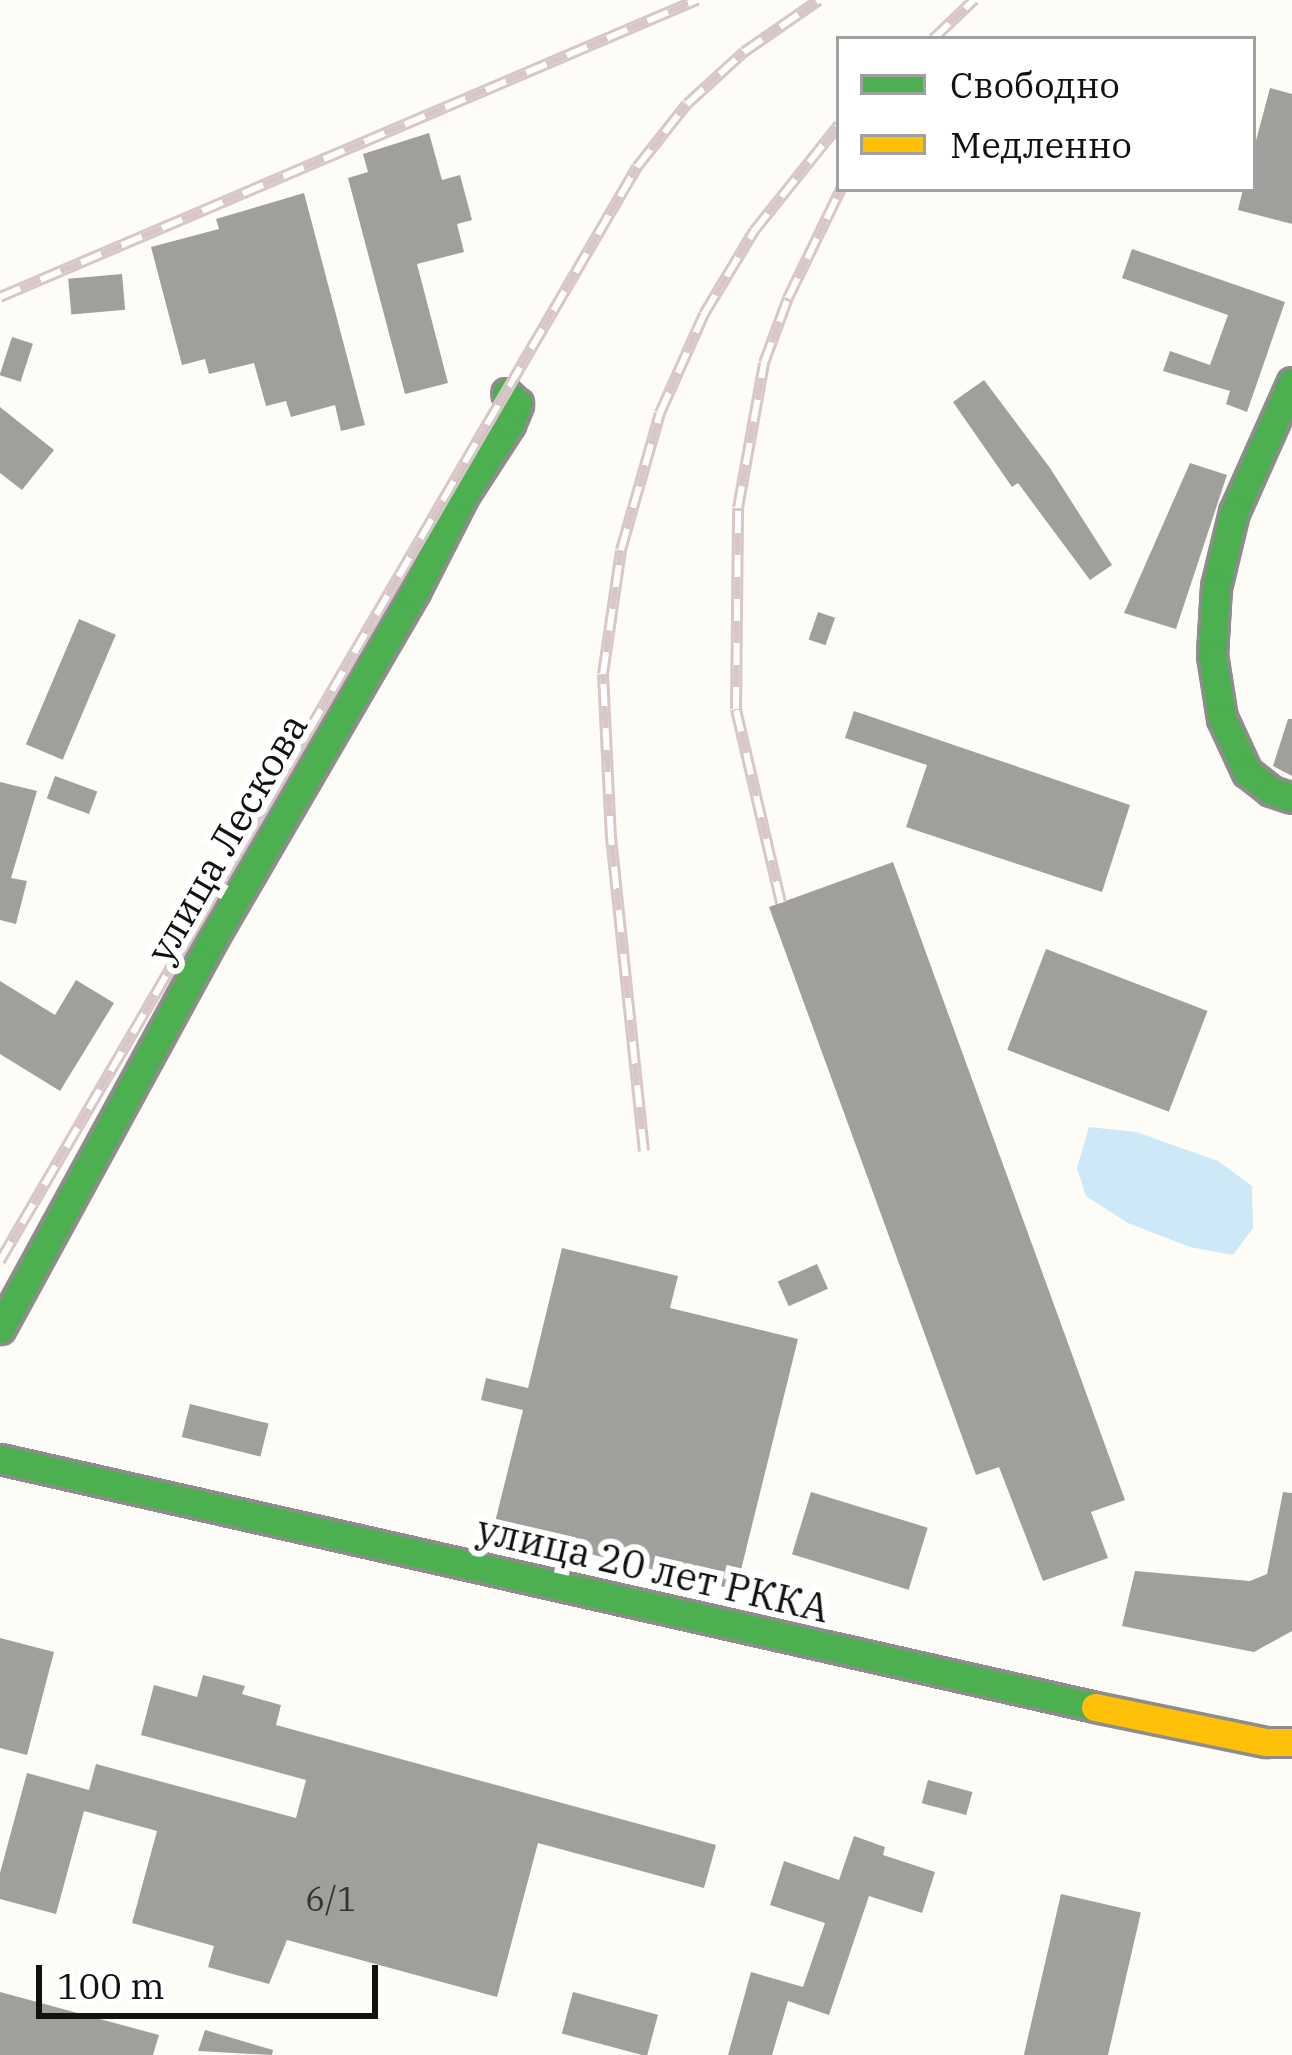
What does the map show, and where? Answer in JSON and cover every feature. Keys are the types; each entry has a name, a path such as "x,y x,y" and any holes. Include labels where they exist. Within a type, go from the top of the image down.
{"street":[{"path":"1292,382 1234,512 1216,587 1212,655 1222,718 1247,772 1271,791 1292,798"},
{"name":"улица Лескова","path":"0,1329 212,940 403,612 464,495 510,424 518,404 506,392"},
{"name":"улица 20 лет РККА","path":"0,1459 1000,1687 1266,1742 1292,1742"}],"water":[{"path":"1089,1127 1136,1132 1218,1161 1252,1186 1253,1228 1233,1255 1190,1247 1128,1223 1086,1196 1077,1168"}],"building":[{"path":"1270,88 1292,94 1292,224 1238,210 1242,192 1256,192 1256,141"},
{"path":"429,133 442,180 460,175 472,220 457,224 464,252 417,264 448,383 405,394 348,178 368,172 363,154"},
{"path":"304,193 365,425 341,431 335,405 291,417 286,401 266,406 254,363 209,374 205,359 182,365 151,247 219,229 216,219"},
{"path":"1132,249 1285,302 1247,412 1226,404 1230,391 1163,371 1170,351 1210,365 1228,315 1122,278"},
{"path":"122,274 125,310 71,315 68,279"},
{"path":"12,337 33,344 21,382 0,375"},
{"path":"984,380 1050,468 1112,565 1090,580 1018,483 1012,487 953,402"},
{"path":"0,407 54,450 22,490 0,473"},
{"path":"1190,463 1227,475 1176,629 1124,613"},
{"path":"818,612 835,618 826,645 809,639"},
{"path":"79,619 116,635 63,760 26,744"},
{"path":"854,711 1130,805 1102,892 906,827 927,765 845,738"},
{"path":"1288,719 1292,719 1292,776 1273,766"},
{"path":"55,776 97,791 89,814 47,799"},
{"path":"0,782 37,791 11,878 27,881 16,924 0,920"},
{"path":"893,862 1125,1500 1091,1512 1108,1558 1043,1581 999,1467 976,1475 769,907"},
{"path":"1046,949 1208,1011 1169,1112 1007,1050"},
{"path":"76,980 114,1003 60,1091 0,1054 0,981 55,1015"},
{"path":"562,1248 678,1276 670,1308 798,1339 736,1590 493,1530 523,1410 481,1400 486,1378 528,1388"},
{"path":"817,1264 828,1289 789,1306 778,1281"},
{"path":"190,1404 269,1424 260,1457 182,1437"},
{"path":"811,1492 928,1528 909,1590 792,1554"},
{"path":"1283,1492 1292,1493 1292,1631 1254,1652 1122,1626 1135,1571 1250,1581 1267,1574"},
{"path":"0,1638 54,1652 27,1755 0,1748"},
{"path":"203,1675 245,1686 242,1694 281,1705 276,1725 716,1845 704,1888 538,1843 497,1997 287,1940 269,1984 208,1967 214,1946 132,1923 157,1831 84,1811 56,1914 0,1899 0,1873 27,1773 89,1790 96,1764 296,1818 306,1780 141,1735 154,1685 197,1697"},
{"path":"928,1780 972,1792 966,1815 922,1803"},
{"path":"854,1836 885,1847 883,1855 935,1872 922,1913 869,1896 829,2015 788,2001 772,2055 728,2055 751,1972 803,1987 825,1923 770,1905 784,1861 839,1880"},
{"path":"1061,1894 1141,1912 1108,2055 1024,2055"},
{"path":"0,1992 159,2035 153,2055 0,2055"},
{"path":"573,1992 658,2015 647,2055 562,2034"},
{"path":"205,2030 273,2050 272,2055 198,2051"}],"railway":[{"path":"0,297 697,0"},
{"path":"0,1261 637,167 687,104 744,52 819,0"},
{"path":"936,36 974,0"},
{"path":"644,1151 611,838 603,674 621,550 660,413 704,314 754,231 836,129"},
{"path":"781,903 736,709 738,508 764,363 788,298 840,192"}],"traffic: fast":[{"path":"1292,382 1234,512 1216,587 1212,655 1222,718 1247,772 1271,791 1292,798"},
{"path":"0,1329 212,940 415,591 464,495 510,424 518,404 506,393"},
{"path":"0,1459 1095,1707"}],"traffic: slow":[{"path":"1095,1707 1266,1742 1292,1742"}]}
